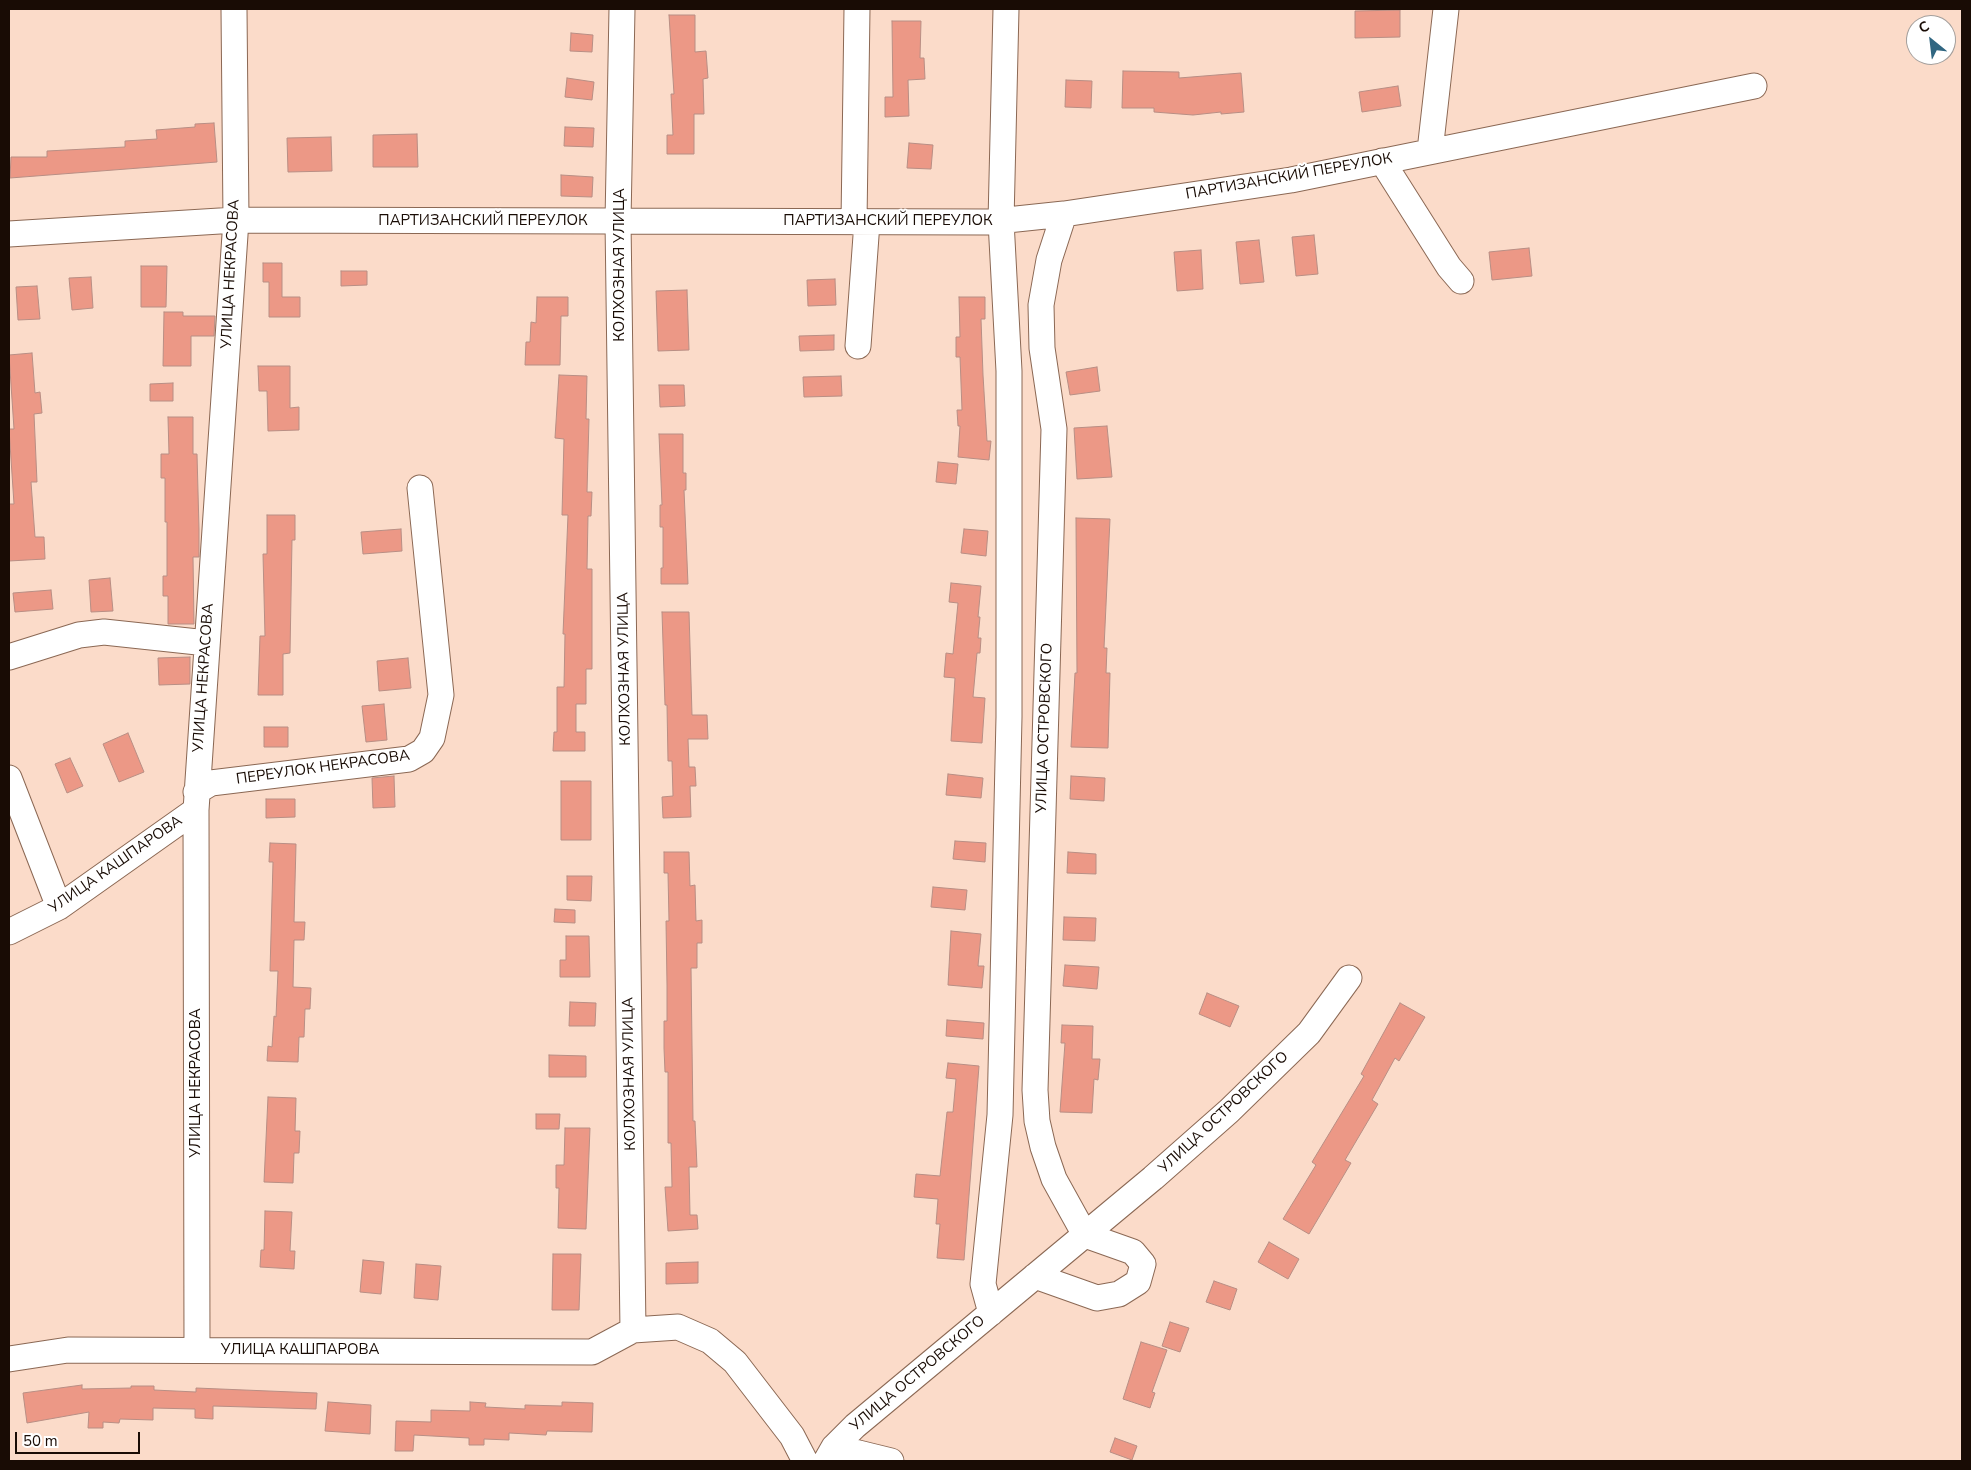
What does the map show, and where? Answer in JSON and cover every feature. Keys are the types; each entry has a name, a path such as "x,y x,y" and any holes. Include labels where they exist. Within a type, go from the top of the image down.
{"street":[{"name":"УЛИЦА НЕКРАСОВА","path":"196,1349 196,801 236,220 234,9"},
{"name":"КОЛХОЗНАЯ УЛИЦА","path":"622,9 618,221 634,1330"},
{"path":"857,9 861,222 858,346"},
{"path":"991,1312 983,1284 999,1125 1009,718 1009,371 1001,221 1006,9"},
{"path":"1430,151 1446,9"},
{"name":"ПАРТИЗАНСКИЙ ПЕРЕУЛОК","path":"9,234 236,220 1001,221 1064,214 1291,180 1754,86"},
{"path":"1382,161 1448,267 1461,281"},
{"name":"УЛИЦА ОСТРОВСКОГО","path":"1064,214 1049,260 1041,305 1042,348 1054,429 1035,1090 1043,1147 1054,1178 1085,1235"},
{"name":"ПЕРЕУЛОК НЕКРАСОВА","path":"196,801 211,783 410,759 423,751 432,738 441,695 420,488"},
{"path":"9,658 79,635 104,632 207,643"},
{"path":"1009,718 1046,731"},
{"path":"9,778 59,907"},
{"name":"УЛИЦА КАШПАРОВА","path":"9,932 59,907 196,801"},
{"path":"1007,806 1027,810 1043,819"},
{"name":"УЛИЦА ОСТРОВСКОГО","path":"830,1454 855,1426 1085,1235 1229,1112 1309,1033 1349,978"},
{"path":"999,1125 1038,1121"},
{"path":"1035,1276 1097,1298 1118,1294 1138,1282 1143,1264 1133,1252 1085,1235"},
{"path":"634,1330 678,1327 710,1341 735,1362 767,1401 792,1436 804,1461"},
{"name":"УЛИЦА КАШПАРОВА","path":"9,1359 68,1350 592,1352 634,1330"},
{"path":"830,1454 891,1461"}],"building":[{"path":"1400,10 1400,37 1355,38 1355,11"},
{"path":"669,15 695,15 695,52 706,51 708,78 703,79 704,114 694,114 694,154 667,154 667,135 673,135 671,94 674,94"},
{"path":"892,21 921,21 920,58 924,58 925,79 908,80 909,116 885,117 885,97 893,97"},
{"path":"571,33 593,35 592,52 570,51"},
{"path":"1123,71 1179,72 1179,78 1241,73 1244,112 1193,115 1154,112 1154,108 1122,108"},
{"path":"567,78 594,82 592,100 565,97"},
{"path":"1066,80 1092,81 1091,108 1065,107"},
{"path":"1398,86 1401,106 1362,112 1359,92"},
{"path":"214,123 217,162 10,178 11,157 47,157 47,151 125,147 125,141 157,139 156,130 195,127 195,124"},
{"path":"565,127 594,128 593,147 564,146"},
{"path":"417,134 418,167 373,167 373,135"},
{"path":"331,137 332,171 288,172 287,138"},
{"path":"909,143 933,145 931,169 907,168"},
{"path":"561,175 593,177 592,197 561,196"},
{"path":"1314,235 1318,274 1296,276 1292,237"},
{"path":"1259,240 1264,282 1240,284 1236,242"},
{"path":"1529,248 1532,276 1492,280 1489,252"},
{"path":"1201,250 1203,289 1177,291 1174,252"},
{"path":"263,263 282,263 282,297 300,297 300,317 269,317 269,282 263,282"},
{"path":"141,266 167,266 166,307 141,307"},
{"path":"341,271 367,271 367,285 341,286"},
{"path":"91,277 93,308 72,310 69,278"},
{"path":"835,279 836,305 808,306 807,280"},
{"path":"37,286 40,319 18,320 16,287"},
{"path":"687,290 689,350 658,351 656,291"},
{"path":"537,297 568,297 568,316 561,316 560,365 525,365 526,342 530,342 531,322 536,323"},
{"path":"959,297 985,297 985,319 981,319 987,441 991,441 989,460 958,457 960,426 958,426 957,410 962,410 960,357 956,357 956,337 960,337"},
{"path":"164,312 183,312 183,316 215,316 214,336 191,336 191,366 163,366"},
{"path":"834,335 834,350 800,351 799,336"},
{"path":"32,353 35,393 40,392 42,413 34,414 37,482 31,482 35,537 44,537 45,559 9,561 9,504 14,504 9,429 14,429 9,355"},
{"path":"258,366 290,366 290,408 299,407 299,430 268,431 267,391 259,391"},
{"path":"1097,367 1100,391 1070,395 1066,372"},
{"path":"559,375 587,376 586,419 589,419 587,492 592,492 591,516 588,516 587,569 592,569 592,669 586,669 586,704 576,704 576,732 585,732 585,751 553,751 554,732 557,732 557,687 564,687 565,634 563,634 568,515 562,515 564,439 555,438"},
{"path":"841,376 842,396 804,397 803,377"},
{"path":"173,383 173,401 150,401 150,384"},
{"path":"659,385 684,385 685,406 660,407"},
{"path":"168,417 193,417 193,454 197,454 199,529 199,557 193,557 194,624 168,624 168,596 163,596 163,576 167,576 167,522 165,522 165,478 161,478 161,454 169,454"},
{"path":"1107,426 1112,477 1077,479 1074,428"},
{"path":"659,434 683,434 683,473 686,473 686,490 684,490 688,584 661,584 663,527 660,527 660,505 662,505"},
{"path":"938,462 958,464 956,484 936,482"},
{"path":"267,515 295,515 295,540 292,540 290,653 283,654 283,695 258,695 260,636 265,636 263,554 267,554"},
{"path":"1076,518 1110,519 1104,648 1107,648 1106,673 1110,673 1108,748 1071,747 1075,673 1077,673"},
{"path":"401,529 402,551 363,554 361,532"},
{"path":"964,529 988,531 986,556 961,553"},
{"path":"110,578 113,611 91,612 89,580"},
{"path":"951,583 981,586 978,617 980,617 978,638 981,638 980,653 977,653 973,697 985,698 982,743 951,741 955,678 944,677 946,653 953,654 958,603 949,602"},
{"path":"51,590 53,609 15,612 13,593"},
{"path":"662,612 689,612 692,715 707,715 708,739 688,739 689,767 695,767 696,786 690,786 691,817 663,818 662,797 673,796 672,761 668,761"},
{"path":"190,657 190,684 159,685 158,658"},
{"path":"408,658 411,688 379,691 377,661"},
{"path":"384,704 387,740 366,742 362,706"},
{"path":"264,727 288,727 288,747 264,747"},
{"path":"128,733 144,772 119,782 103,744"},
{"path":"70,758 83,786 67,793 55,764"},
{"path":"948,774 983,778 981,798 946,795"},
{"path":"394,776 395,807 373,808 372,778"},
{"path":"1071,776 1105,778 1104,801 1070,799"},
{"path":"561,781 591,781 591,840 561,840"},
{"path":"266,799 295,799 295,817 266,818"},
{"path":"955,841 986,843 985,862 953,859"},
{"path":"270,843 296,844 294,922 305,922 304,940 294,940 293,987 311,988 310,1009 305,1009 304,1037 299,1037 298,1062 267,1061 268,1046 272,1047 274,1016 276,1017 278,971 270,971 273,862 269,862"},
{"path":"664,852 689,852 690,886 695,885 696,921 702,920 702,943 697,943 697,968 691,968 693,1121 695,1121 697,1167 689,1167 690,1215 697,1215 698,1229 668,1231 665,1187 672,1187 671,1143 668,1143 668,1072 665,1072 664,1048 664,1021 667,1021 666,921 669,921 668,873 664,873"},
{"path":"1068,852 1096,854 1096,874 1067,873"},
{"path":"567,876 592,876 591,901 567,900"},
{"path":"933,887 967,890 965,910 931,907"},
{"path":"555,909 575,910 575,923 554,922"},
{"path":"1064,917 1096,918 1095,941 1063,940"},
{"path":"951,931 981,934 978,966 984,966 982,988 948,985"},
{"path":"566,936 589,936 590,977 560,977 560,960 566,960"},
{"path":"1065,965 1099,967 1097,989 1063,986"},
{"path":"1207,993 1239,1006 1230,1027 1199,1014"},
{"path":"570,1002 596,1003 595,1026 569,1026"},
{"path":"1400,1003 1425,1017 1399,1061 1395,1058 1372,1100 1378,1104 1345,1160 1351,1163 1309,1234 1283,1219 1316,1165 1312,1162 1364,1076 1361,1074"},
{"path":"947,1020 984,1023 983,1039 946,1036"},
{"path":"1062,1025 1093,1026 1092,1059 1100,1059 1098,1080 1094,1079 1092,1113 1060,1112 1065,1043 1061,1043"},
{"path":"549,1055 586,1056 586,1077 549,1077"},
{"path":"948,1063 979,1066 964,1260 937,1258 940,1224 936,1224 938,1199 914,1197 916,1174 940,1176 947,1112 953,1112 956,1079 946,1078"},
{"path":"268,1097 296,1098 295,1131 300,1131 299,1153 294,1153 293,1183 264,1182"},
{"path":"536,1114 560,1114 559,1129 536,1129"},
{"path":"565,1128 590,1128 586,1229 558,1228 559,1188 556,1188 556,1165 564,1165"},
{"path":"265,1211 292,1212 290,1251 295,1251 294,1269 260,1267 261,1250 264,1250"},
{"path":"1269,1242 1299,1259 1288,1279 1258,1262"},
{"path":"553,1254 581,1254 579,1310 552,1310"},
{"path":"363,1260 384,1262 381,1294 360,1292"},
{"path":"698,1262 698,1283 666,1284 666,1263"},
{"path":"416,1264 441,1266 438,1300 414,1298"},
{"path":"1214,1281 1237,1289 1230,1310 1206,1302"},
{"path":"1170,1322 1189,1328 1180,1352 1162,1346"},
{"path":"1141,1342 1167,1350 1152,1392 1155,1393 1150,1408 1123,1399"},
{"path":"82,1385 82,1389 154,1386 154,1390 196,1392 196,1388 317,1393 316,1409 213,1406 213,1419 195,1418 195,1409 153,1408 153,1420 120,1419 119,1423 103,1422 103,1428 88,1428 89,1412 27,1423 23,1393"},
{"path":"328,1402 371,1405 370,1434 325,1431"},
{"path":"470,1402 486,1403 485,1407 525,1409 525,1405 562,1406 562,1402 593,1403 592,1432 547,1431 546,1435 509,1433 509,1440 484,1439 484,1445 469,1445 469,1438 414,1435 413,1451 395,1451 396,1421 431,1422 431,1410 470,1411"},
{"path":"1115,1438 1137,1446 1132,1460 1110,1452"}]}
